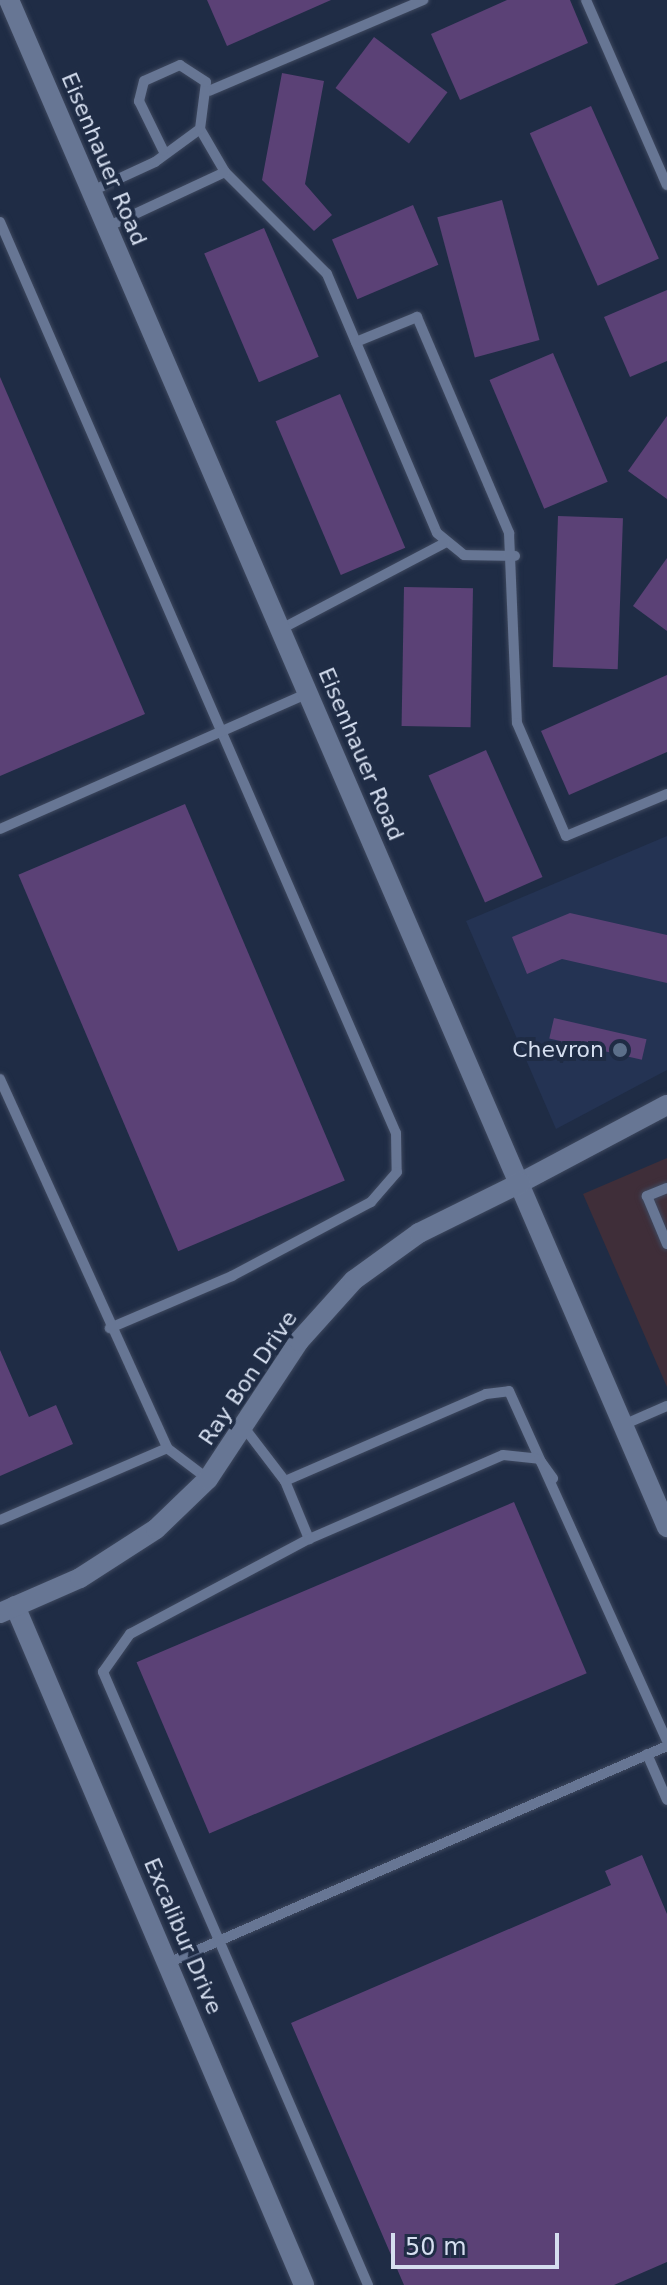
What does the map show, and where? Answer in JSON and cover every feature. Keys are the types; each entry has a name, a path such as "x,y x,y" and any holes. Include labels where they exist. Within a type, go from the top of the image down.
{"main road":[{"name":"Eisenhauer Road","path":"12,5 667,1527"},
{"name":"Ray Bon Drive","path":"8,1610 119,1556 208,1479 246,1430 299,1341 354,1280 419,1233 667,1105"},
{"name":"Excalibur Drive","path":"8,1610 168,1963 304,2285"}],"lane":[{"path":"209,91 310,49 403,4 423,0"},
{"path":"586,0 667,185"},
{"path":"163,150 139,101 144,81 180,65 194,71 209,91"},
{"path":"209,91 200,129 225,172 318,259 445,543 464,555 515,556"},
{"path":"92,191 155,162 163,150 200,129"},
{"path":"107,227 225,172"},
{"path":"0,222 219,732 396,1133 397,1172 371,1202 232,1276 110,1328"},
{"path":"356,342 417,317 515,556 517,723 566,836 667,794"},
{"path":"281,629 338,603 445,543"},
{"path":"0,829 309,693"},
{"path":"0,1079 110,1328 167,1448 208,1479"},
{"path":"667,1188 647,1196 667,1244"},
{"path":"168,1963 667,1743 519,1401 497,1391 285,1481"},
{"path":"623,1425 667,1406"},
{"path":"246,1430 285,1481 309,1539"},
{"path":"0,1520 167,1448"},
{"path":"368,2285 103,1672 130,1634 309,1539 503,1455 539,1459 553,1478"},
{"path":"647,1754 667,1800"}],"shaded area":[{"path":"667,836 667,1070 556,1129 466,921"},
{"path":"667,1158 667,1387 583,1194"}],"building":[{"path":"207,0 331,0 227,46"},
{"path":"507,0 570,0 588,43 460,100 431,34"},
{"path":"374,37 447,92 409,143 335,88"},
{"path":"282,73 324,81 305,184 332,215 314,231 262,180"},
{"path":"591,106 659,259 598,286 530,133"},
{"path":"502,200 540,340 475,357 437,217"},
{"path":"413,205 438,265 357,299 332,239"},
{"path":"264,228 319,357 259,382 204,253"},
{"path":"667,290 667,361 630,377 604,317"},
{"path":"553,353 608,482 544,509 489,380"},
{"path":"0,377 145,714 0,776"},
{"path":"340,394 405,548 341,575 276,421"},
{"path":"667,416 667,499 628,471"},
{"path":"558,516 623,518 618,669 553,667"},
{"path":"667,558 667,631 633,606"},
{"path":"404,587 473,588 471,727 402,726"},
{"path":"667,675 667,752 569,795 541,731"},
{"path":"486,750 543,877 485,903 428,776"},
{"path":"185,804 345,1180 178,1251 18,875"},
{"path":"570,913 667,935 667,983 562,959 527,974 512,937"},
{"name":"Chevron","path":"554,1018 647,1039 642,1060 549,1038"},
{"path":"0,1350 29,1417 56,1405 73,1444 0,1476"},
{"path":"514,1502 587,1673 209,1833 137,1662"},
{"path":"642,1855 667,1914 667,2262 614,2285 404,2285 291,2023 611,1885 605,1871"}],"place":[{"name":"Chevron","path":"620,1050"}]}
